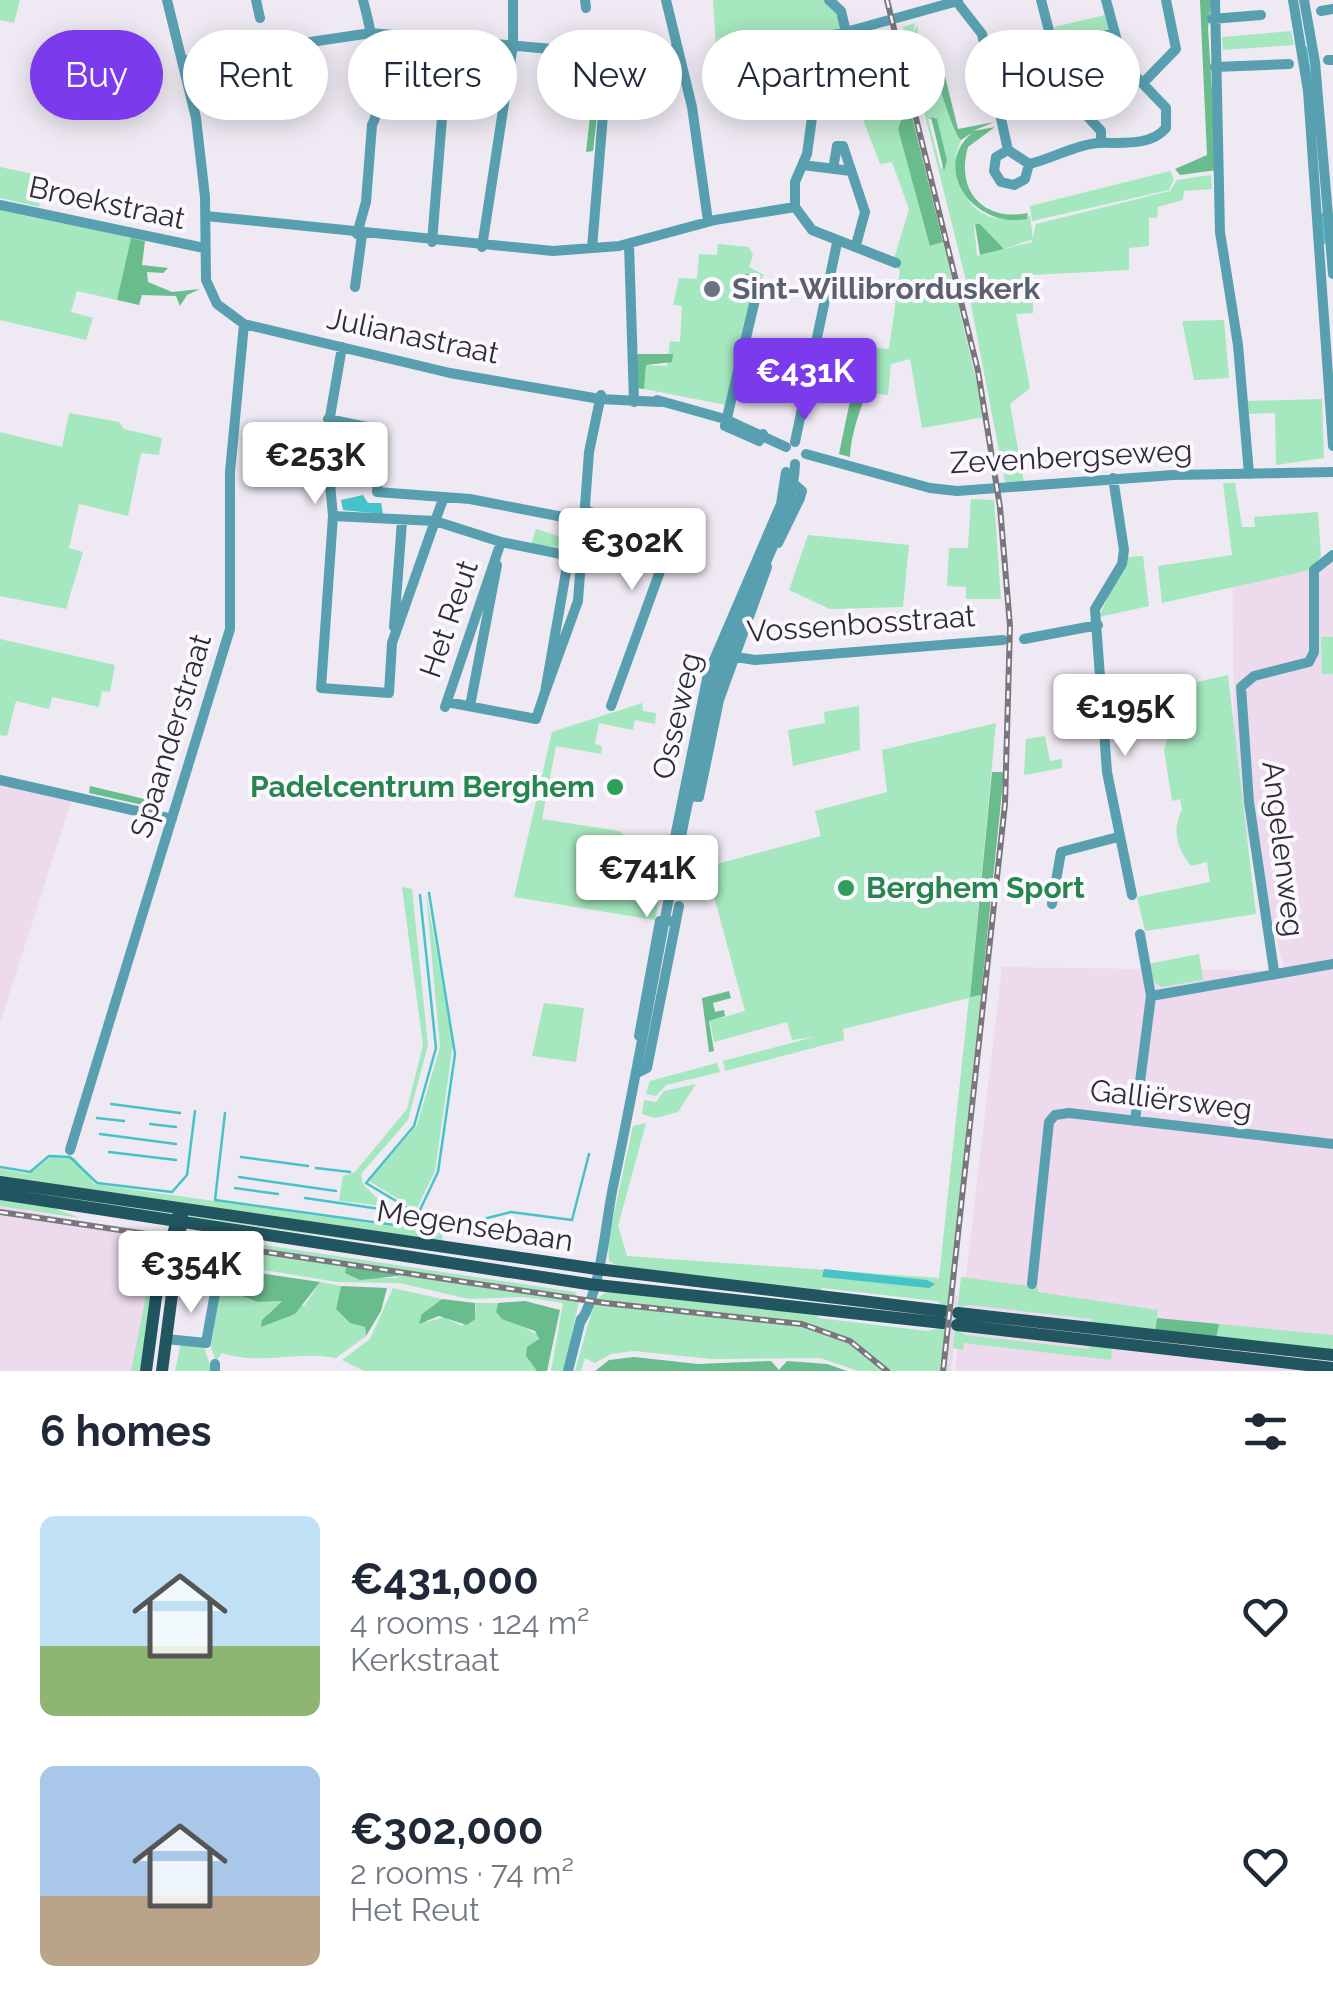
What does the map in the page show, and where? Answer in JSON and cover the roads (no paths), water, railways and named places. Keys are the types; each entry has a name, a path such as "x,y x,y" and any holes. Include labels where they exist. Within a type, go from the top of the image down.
{"main road":[{"name":"Megensebaan","path":"0,1182 594,1269 1333,1368"},
{"name":"Megensebaan","path":"0,1194 591,1284 1333,1354"},
{"path":"146,1371 182,1209"},
{"path":"162,1371 178,1224"}],"street":[{"path":"167,0 196,118 206,216 206,280 216,304 244,324"},
{"path":"256,0 260,18"},
{"path":"363,0 370,30"},
{"path":"512,0 513,30"},
{"path":"666,0 692,107 708,222"},
{"path":"828,0 841,10 846,30"},
{"path":"1041,0 1049,30"},
{"path":"1106,0 1113,30"},
{"path":"1008,150 994,164 1001,182 1020,183 1029,164 1102,142 1118,146 1162,134 1169,115 1142,83 1176,49 1166,0"},
{"path":"1215,0 1212,20 1222,204 1248,474"},
{"path":"1293,0 1305,38"},
{"path":"1304,0 1328,256 1333,446"},
{"path":"853,30 958,1 982,34 1008,150 1029,164"},
{"path":"1212,20 1261,15"},
{"path":"182,61 348,36"},
{"path":"1215,67 1289,64"},
{"path":"355,287 375,120"},
{"path":"432,242 442,120"},
{"path":"482,246 501,120"},
{"path":"592,248 602,120"},
{"path":"810,120 803,165 795,182 795,206 807,226 837,244 856,245 896,263"},
{"path":"1092,120 1101,130 1102,142"},
{"path":"833,169 837,146 843,146 865,218 856,245"},
{"path":"803,165 851,171"},
{"name":"Broekstraat","path":"0,205 204,248"},
{"path":"206,216 538,251 629,244 708,222 795,206"},
{"path":"629,244 634,399"},
{"path":"806,454 791,468 784,457 837,244"},
{"path":"1328,256 1333,274"},
{"path":"725,418 759,283 747,278"},
{"name":"Julianastraat","path":"244,324 450,374 661,402 725,418 726,426 759,441 763,434 803,445 806,454"},
{"name":"Spaanderstraat","path":"70,1150 230,629 230,472 244,324"},
{"name":"Het Reut","path":"342,348 328,419 333,516 320,688 389,693 402,522"},
{"path":"546,692 584,519 601,396"},
{"path":"328,419 381,430 376,492 444,497 584,519 671,541 611,706"},
{"name":"Zevenbergseweg","path":"806,454 930,488 957,491 1113,478 1333,470"},
{"name":"Osseweg","path":"639,1072 647,1068 671,921 676,846 709,670 790,491 791,468"},
{"path":"1113,478 1124,550 1122,564 1097,603 1098,625 1106,772 1132,895"},
{"name":"Osseweg","path":"676,846 695,797 728,656 802,491 790,491"},
{"name":"Het Reut","path":"392,644 444,497"},
{"name":"Het Reut","path":"333,516 435,521 500,548 575,557"},
{"path":"584,519 666,556"},
{"name":"Het Reut","path":"500,548 446,704 536,719 546,692"},
{"name":"Het Reut","path":"470,706 500,548"},
{"name":"Angelenweg","path":"1274,971 1251,821 1241,687 1254,676 1309,662 1314,652 1314,570 1333,555"},
{"path":"546,692 578,601 575,557"},
{"path":"1024,639 1098,625"},
{"name":"Vossenbosstraat","path":"728,656 755,660 1002,640"},
{"path":"0,780 172,820"},
{"path":"1052,904 1061,852 1118,837"},
{"name":"Osseweg","path":"568,1371 639,1072 654,974 679,906"},
{"path":"1136,1121 1151,996 1140,934"},
{"path":"1151,996 1274,971 1333,964"},
{"name":"Galliërsweg","path":"1032,1284 1049,1122 1055,1115 1069,1113 1333,1144"},
{"path":"166,1339 206,1343 219,1271"}],"water":[{"path":"363,495 368,503 381,503 383,514 343,510 341,500"},
{"path":"824,1269 935,1284 929,1288 822,1277"}],"waterway":[{"path":"1306,48 1311,81"},
{"path":"1322,214 1324,243"},
{"path":"420,895 436,1048 414,1126 366,1183 418,1214 438,1172 455,1054 429,893"},
{"path":"111,1104 180,1113"},
{"path":"0,1167 30,1172 49,1156 70,1157 97,1183 172,1192 187,1175 195,1111"},
{"path":"225,1113 215,1200 430,1230"},
{"path":"97,1118 124,1121"},
{"path":"150,1124 176,1127"},
{"path":"100,1134 176,1144"},
{"path":"109,1152 176,1160"},
{"path":"440,1230 511,1212 572,1220 589,1154"},
{"path":"241,1157 308,1166"},
{"path":"316,1168 350,1172"},
{"path":"239,1177 336,1191"},
{"path":"235,1188 278,1194"},
{"path":"305,1198 387,1210"}],"railway":[{"path":"887,0 978,371 1000,507 1010,626 1005,804 943,1371"},
{"path":"0,1212 605,1303 802,1324 850,1341 887,1371"}],"place":[{"name":"Sint-Willibrorduskerk","path":"712,289"},
{"name":"Padelcentrum Berghem","path":"615,787"},
{"name":"Berghem Sport","path":"846,888"}]}
